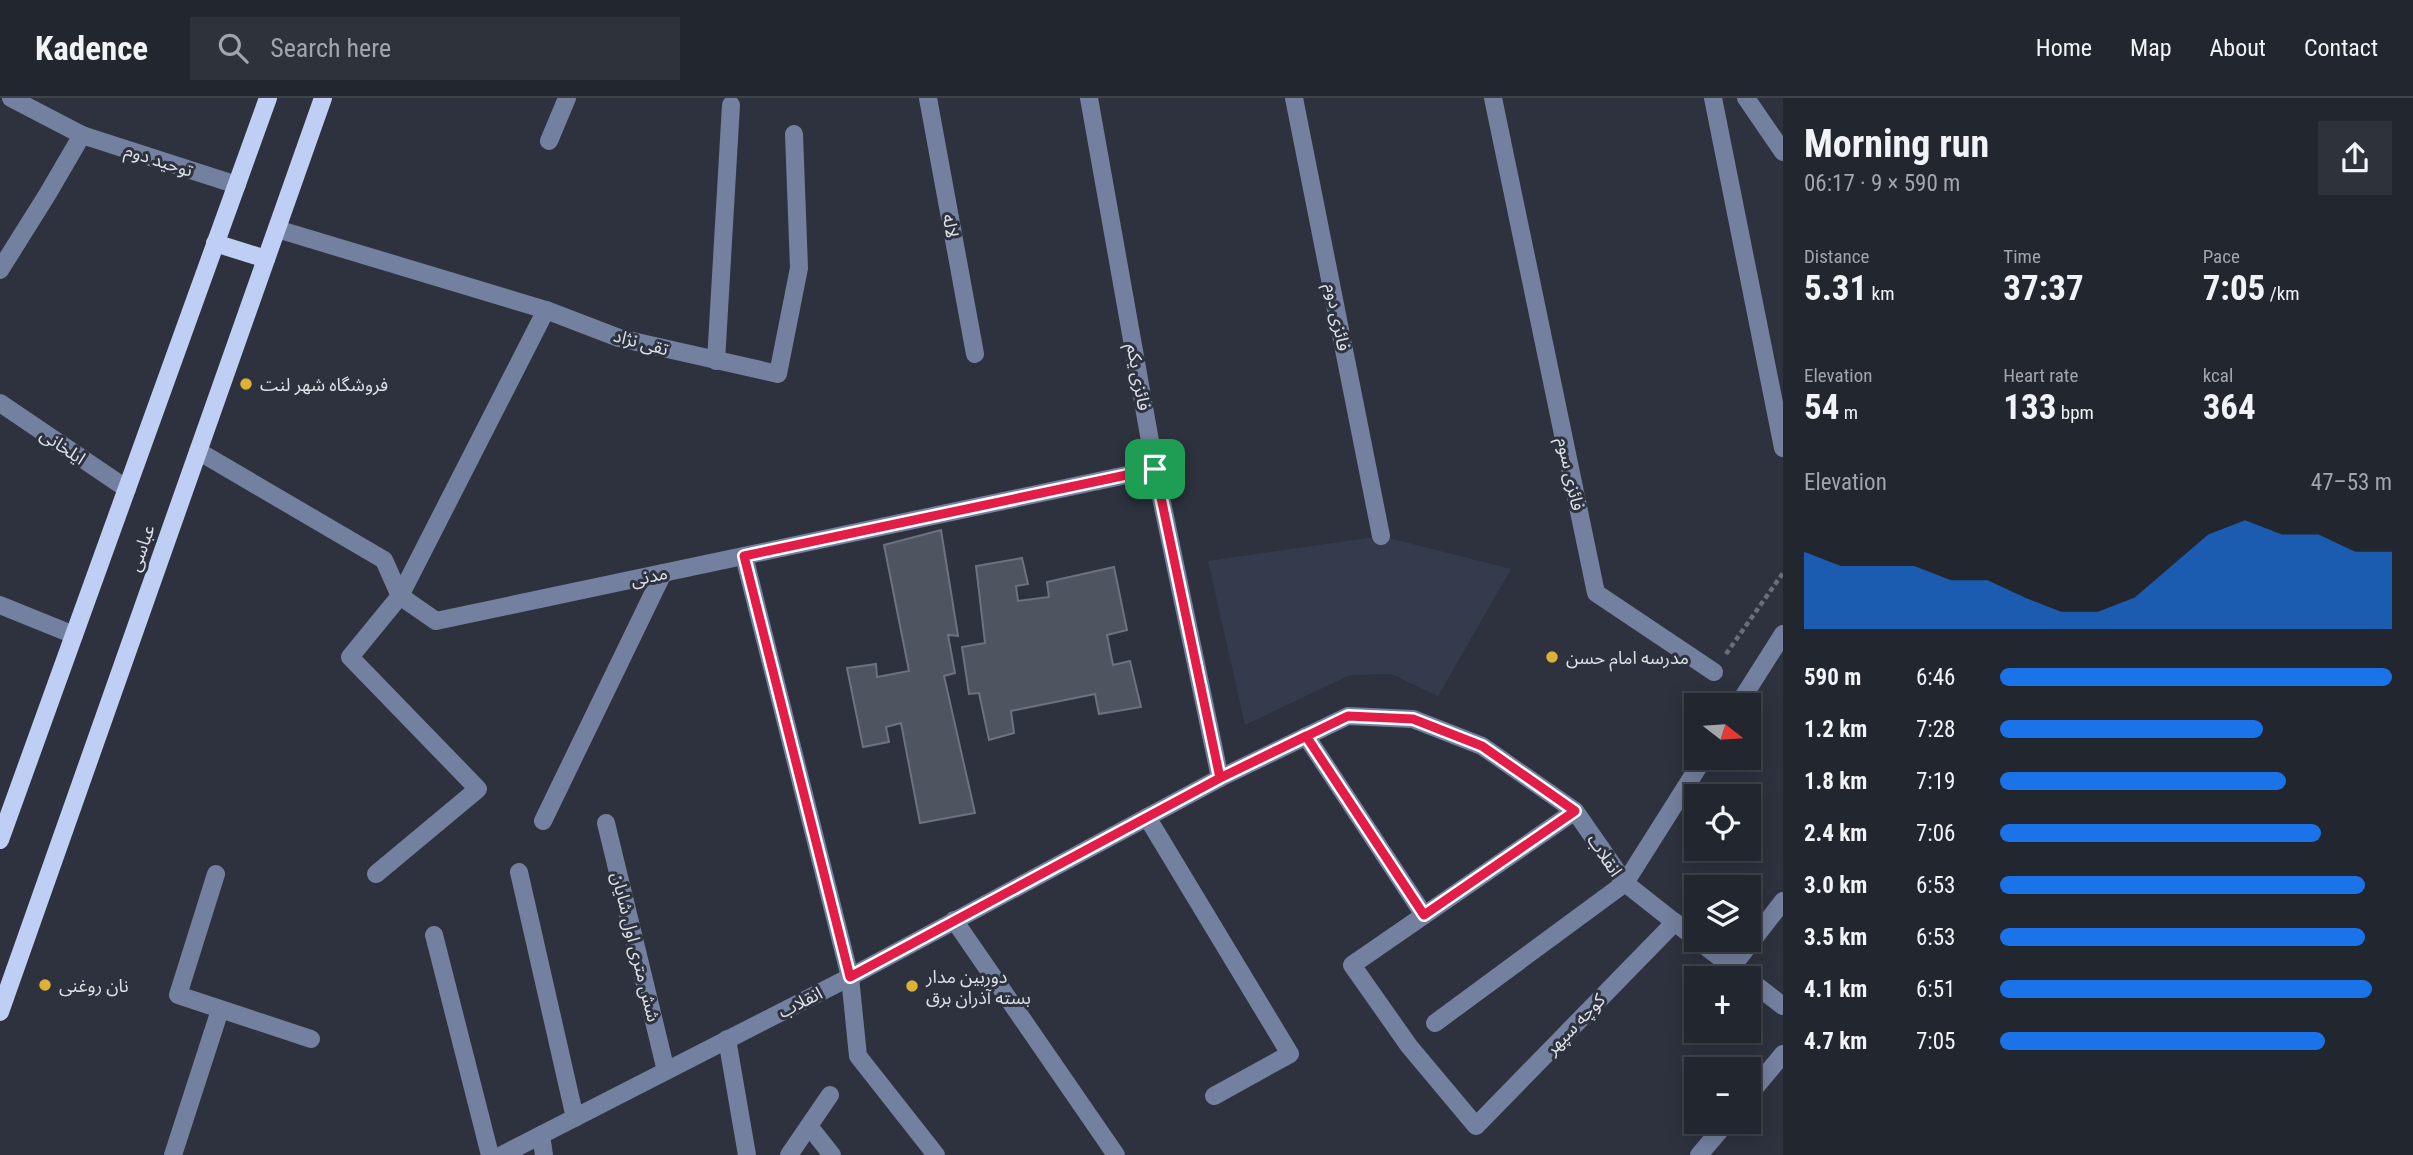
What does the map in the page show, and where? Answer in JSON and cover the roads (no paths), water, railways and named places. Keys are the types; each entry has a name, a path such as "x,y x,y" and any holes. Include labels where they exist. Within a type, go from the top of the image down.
{"main road":[{"name":"عباسى","path":"0,840 268,98"},
{"name":"عباسى","path":"0,1012 323,98"},
{"path":"215,243 266,259"}],"street":[{"path":"0,107 8,98"},
{"name":"توحید دوم","path":"8,98 82,135 237,185"},
{"path":"549,141 567,98"},
{"name":"لاله","path":"928,98 975,354"},
{"name":"فائزی یکم","path":"1089,98 1155,469 1220,778"},
{"name":"فائزی دوم","path":"1294,98 1381,536"},
{"name":"فائزی سوم","path":"1493,98 1596,593 1714,672"},
{"path":"1713,98 1783,448"},
{"path":"1746,98 1783,152"},
{"path":"716,360 731,105"},
{"name":"تقی نژاد","path":"276,229 545,310 619,338 778,374 799,268 793,134"},
{"path":"0,270 82,135"},
{"path":"376,874 478,789 350,657 400,596 545,310"},
{"name":"ایلخانی","path":"0,403 127,489"},
{"path":"198,451 384,560 400,596"},
{"name":"مدنی","path":"400,596 436,621 1155,469"},
{"path":"744,556 850,977 858,1056 936,1155"},
{"path":"544,821 663,573"},
{"path":"0,605 74,635"},
{"path":"1746,693 1783,634"},
{"name":"انقلاب","path":"502,1155 850,977 1220,778 1348,716 1413,719 1482,746 1575,811 1625,883 1684,929"},
{"path":"1306,736 1424,915 1575,811"},
{"path":"1435,1023 1625,883 1696,770"},
{"path":"1147,817 1290,1054 1214,1096"},
{"name":"شش متری اول شایان","path":"606,822 666,1070"},
{"path":"519,872 575,1118"},
{"path":"216,874 178,995 311,1039"},
{"path":"1733,966 1783,901"},
{"name":"کوچه سپهر","path":"1424,915 1352,965 1409,1046 1476,1126 1675,922"},
{"path":"954,920 1115,1155"},
{"path":"434,936 490,1155"},
{"name":"انقلاب","path":"1713,952 1731,966"},
{"name":"انقلاب","path":"1761,989 1783,1006"},
{"path":"173,1155 220,1010"},
{"path":"727,1040 747,1155"},
{"path":"1761,1080 1783,1054"},
{"path":"789,1155 830,1095"},
{"path":"809,1126 832,1155"},
{"path":"1699,1155 1717,1134"},
{"path":"541,1135 544,1155"}],"place":[{"name":"فروشگاه شهر لنت","path":"246,384"},
{"name":"مدرسه امام حسن","path":"1552,657"},
{"name":"نان روغنی","path":"45,985"},
{"name":"دوربین مدار بسته آذران برق","path":"912,986"}]}
